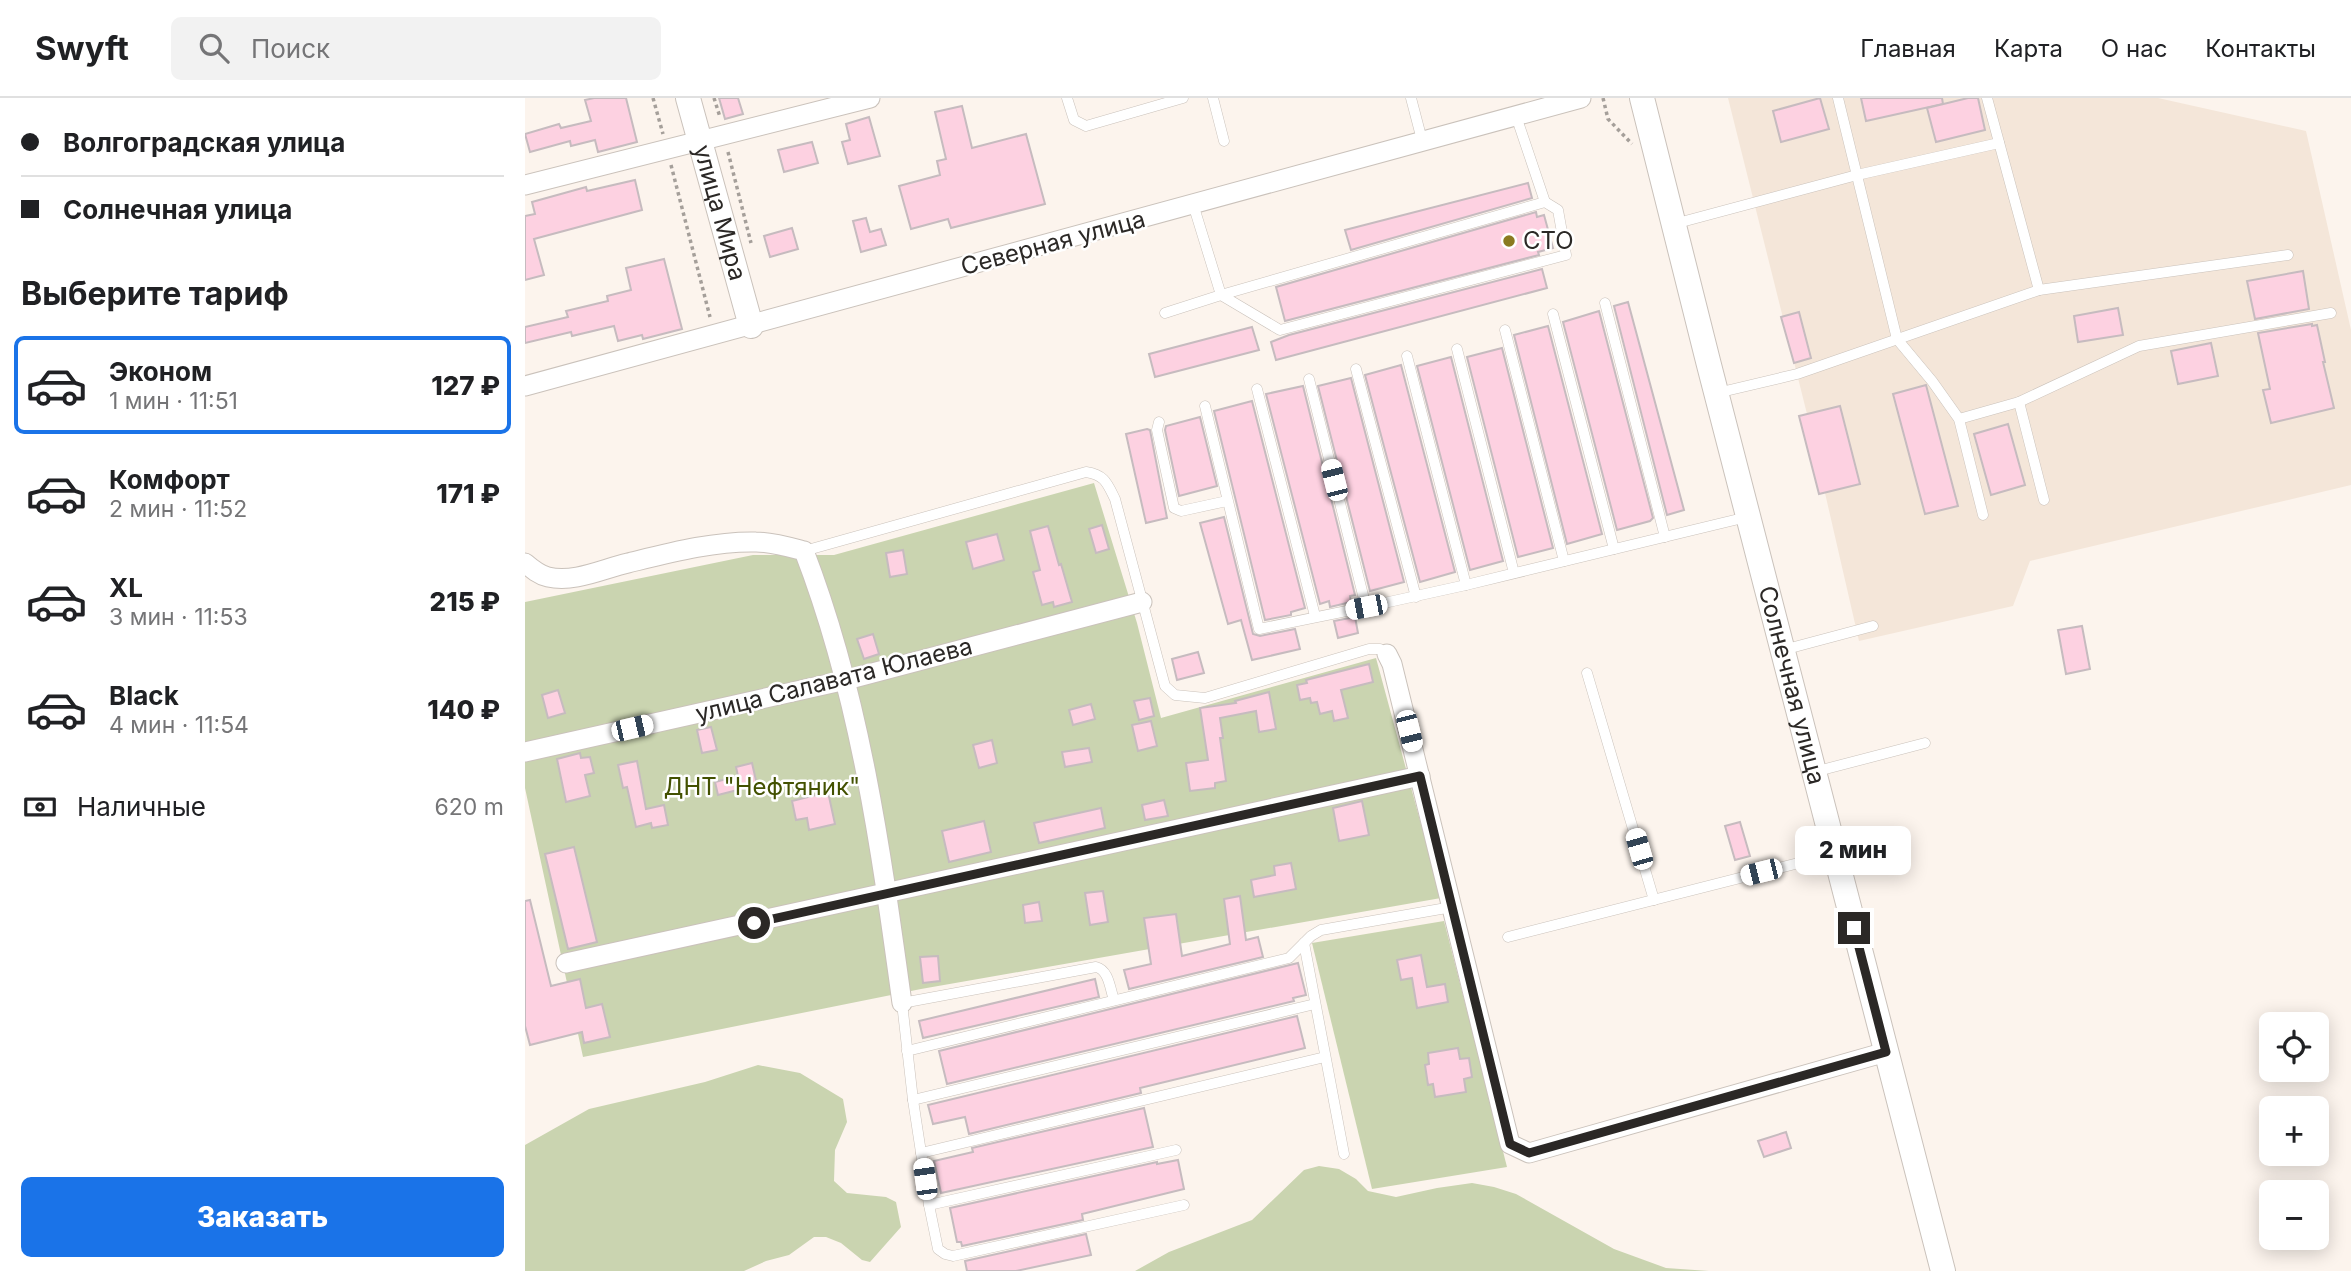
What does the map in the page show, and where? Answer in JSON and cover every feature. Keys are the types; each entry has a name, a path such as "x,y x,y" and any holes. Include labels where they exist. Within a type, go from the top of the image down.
{"street":[{"name":"улица Мира","path":"688,98 751,326"},
{"path":"525,185 870,98"},
{"name":"Северная улица","path":"525,386 1516,116 1534,104 1581,98"},
{"name":"Солнечная улица","path":"1642,98 1943,1271"},
{"path":"525,563 534,572 548,577 565,578 674,552 729,544 757,542 804,551 846,680 868,778 902,1003"},
{"name":"улица Салавата Юлаева","path":"525,752 846,680 1142,602"},
{"path":"1387,654 1392,664 1510,1144 1529,1153 1886,1052"},
{"path":"566,963 1420,776"}],"lane":[{"path":"1067,98 1074,120 1086,126 1183,98"},
{"path":"1213,98 1224,141"},
{"path":"1411,98 1422,140"},
{"path":"1838,98 1897,339 1959,419 1983,515"},
{"path":"1987,98 2039,290"},
{"path":"1193,204 1221,295 1280,330 1566,255 1558,210 1545,202 1516,116"},
{"path":"1674,225 1857,175 1999,143"},
{"path":"1165,313 1545,202"},
{"path":"1716,393 1797,374 2039,290 2288,255"},
{"path":"1605,303 1665,537"},
{"path":"1959,419 2019,402 2139,346 2331,313"},
{"path":"1553,314 1614,549"},
{"path":"1505,330 1564,561"},
{"path":"1457,349 1514,573"},
{"path":"1407,356 1466,585"},
{"path":"1356,369 1416,597"},
{"path":"1308,379 1366,607"},
{"path":"1257,390 1315,616"},
{"path":"2019,402 2044,500"},
{"path":"1205,406 1259,629 1416,597 1748,516"},
{"path":"1159,422 1157,430 1174,508 1181,511 1227,501"},
{"path":"804,551 1086,472 1098,474 1108,483 1115,499 1165,686 1175,695 1205,698 1369,649 1380,649 1387,654"},
{"path":"1783,650 1873,626"},
{"path":"1587,673 1654,900"},
{"path":"1814,772 1925,743"},
{"path":"1508,937 1835,853"},
{"path":"907,1051 1289,958 1321,930 1452,907"},
{"path":"1304,943 1344,1154"},
{"path":"1114,1000 1105,972 1096,967 902,1003 913,1100 938,1249 953,1256 1184,1205"},
{"path":"913,1100 1315,1004"},
{"path":"921,1153 1325,1057"},
{"path":"929,1205 1176,1150"}],"path":[{"path":"653,98 711,323"},
{"path":"714,98 753,251"}],"shaded area":[{"path":"1728,98 2158,98 2306,131 2351,330 2351,485 2030,561 2013,606 1859,641 1825,493 1819,494 1799,416 1807,414"}],"green space":[{"name":"ДНТ \"Нефтяник\"","path":"1094,483 1137,623 1161,718 1376,658 1441,898 921,989 583,1057 525,788 525,602 753,555 834,555"},
{"path":"1444,921 1507,1167 1372,1189 1312,943"},
{"path":"758,1065 800,1073 843,1099 847,1122 835,1150 834,1181 847,1193 886,1197 896,1202 901,1227 870,1262 862,1260 841,1243 826,1237 814,1237 789,1255 744,1271 525,1271 525,1145 589,1109 705,1082"},
{"path":"1319,1166 1339,1169 1356,1179 1368,1191 1396,1197 1472,1183 1494,1187 1516,1194 1614,1249 1666,1268 1709,1271 1135,1271 1169,1252 1252,1220 1304,1170"}],"building":[{"path":"626,98 637,142 598,152 595,140 571,146 570,141 530,152 525,134 559,124 561,128 591,121 585,100"},
{"path":"719,98 738,98 743,114 725,119"},
{"path":"1820,98 1829,129 1781,142 1773,111"},
{"path":"1861,98 1942,98 1943,104 1866,121"},
{"path":"1978,98 1985,130 1936,142 1927,108"},
{"path":"962,106 972,148 1026,134 1045,204 951,228 948,219 911,229 899,186 940,175 937,161 946,159 935,112"},
{"path":"869,117 880,156 848,164 842,142 850,140 846,124"},
{"path":"812,142 818,163 784,172 778,150"},
{"path":"635,180 642,210 534,239 544,275 525,280 525,216 535,214 532,202 586,187 587,191"},
{"path":"1528,183 1532,198 1351,250 1345,230"},
{"path":"1536,212 1537,217 1544,215 1553,248 1538,252 1539,255 1285,321 1276,287"},
{"path":"866,218 870,232 881,229 886,245 861,252 853,221"},
{"path":"792,228 798,249 770,257 764,236"},
{"path":"664,259 682,329 643,339 642,335 618,341 614,326 572,336 571,332 525,343 525,327 568,317 566,311 608,301 607,296 631,290 626,268"},
{"path":"1542,269 1547,288 1276,360 1271,342 1289,335"},
{"path":"2303,271 2309,309 2255,319 2247,281"},
{"path":"1628,302 1684,510 1667,515 1614,306"},
{"path":"2118,308 2123,335 2078,342 2074,316"},
{"path":"1599,311 1653,518 1617,530 1563,322"},
{"path":"1799,312 1811,358 1794,363 1781,317"},
{"path":"2317,325 2334,408 2271,423 2263,390 2270,389 2258,333"},
{"path":"1548,326 1602,534 1567,544 1514,335"},
{"path":"1252,327 1259,350 1155,377 1149,354"},
{"path":"2211,343 2218,376 2178,384 2171,351"},
{"path":"1502,348 1553,548 1518,557 1467,357"},
{"path":"1451,357 1503,561 1470,570 1417,366"},
{"path":"1401,365 1455,572 1420,582 1365,375"},
{"path":"1351,378 1404,582 1370,591 1318,386"},
{"path":"1926,385 1958,506 1925,514 1893,394"},
{"path":"1303,386 1355,595 1350,596 1351,602 1330,607 1329,601 1320,604 1266,394"},
{"path":"1252,401 1305,608 1291,612 1291,615 1265,620 1214,411"},
{"path":"1840,406 1860,484 1819,494 1799,416"},
{"path":"1200,417 1217,486 1179,496 1166,426"},
{"path":"2008,424 2025,485 1991,495 1974,434"},
{"path":"1150,430 1167,518 1146,523 1126,434"},
{"path":"1224,517 1253,634 1260,636 1295,629 1300,649 1252,660 1241,620 1228,624 1200,523"},
{"path":"1102,525 1109,549 1096,553 1089,529"},
{"path":"1048,526 1072,602 1054,607 1053,602 1042,605 1033,572 1040,570 1030,531"},
{"path":"997,534 1004,560 973,569 966,542"},
{"path":"903,550 907,574 890,577 886,553"},
{"path":"1355,617 1358,633 1338,638 1334,621"},
{"path":"2082,626 2090,669 2066,674 2058,630"},
{"path":"873,634 879,654 864,659 857,639"},
{"path":"1198,652 1204,673 1177,680 1172,659"},
{"path":"1369,664 1373,682 1341,690 1348,718 1334,721 1332,711 1320,714 1317,702 1311,703 1310,698 1300,700 1297,685 1307,683 1306,680"},
{"path":"558,690 565,713 548,718 542,695"},
{"path":"1269,692 1276,729 1259,732 1256,711 1220,718 1226,781 1215,783 1215,788 1190,791 1186,763 1208,760 1200,708 1236,703 1235,701"},
{"path":"1150,698 1154,716 1139,720 1134,701"},
{"path":"1091,704 1095,719 1073,725 1069,710"},
{"path":"1151,721 1157,746 1138,751 1132,725"},
{"path":"711,727 717,750 702,753 697,730"},
{"path":"992,740 997,763 979,768 973,745"},
{"path":"1089,748 1092,762 1065,767 1062,752"},
{"path":"580,753 581,758 590,757 594,773 585,775 590,796 566,802 557,759"},
{"path":"637,761 646,809 664,805 668,825 652,828 651,823 636,827 627,787 623,788 618,765"},
{"path":"752,763 757,785 718,795 715,782 738,776 736,767"},
{"path":"828,792 835,824 809,830 807,818 796,820 792,801"},
{"path":"1164,800 1168,816 1145,820 1142,805"},
{"path":"1362,801 1369,835 1339,841 1333,808"},
{"path":"1101,808 1105,828 1039,843 1034,823"},
{"path":"984,821 991,852 949,862 942,831"},
{"path":"1740,822 1750,856 1735,860 1725,826"},
{"path":"574,847 597,942 568,949 545,854"},
{"path":"1291,863 1296,889 1254,897 1251,880 1275,875 1274,866"},
{"path":"1103,891 1108,922 1090,925 1085,893"},
{"path":"1240,896 1246,940 1258,937 1263,957 1129,989 1124,970 1151,964 1144,918 1176,914 1182,956 1230,944 1224,899"},
{"path":"530,900 551,986 580,979 586,1008 602,1004 610,1037 584,1043 582,1032 530,1045 525,1026 525,901"},
{"path":"1039,902 1042,921 1025,923 1023,905"},
{"path":"1421,955 1427,987 1445,984 1448,1002 1417,1008 1412,978 1401,980 1397,960"},
{"path":"938,956 940,981 923,983 920,957"},
{"path":"1298,963 1306,995 1293,998 1294,1001 947,1084 939,1051"},
{"path":"1095,979 1099,997 923,1038 919,1021"},
{"path":"1297,1016 1305,1048 1140,1088 1141,1093 969,1134 965,1117 933,1124 928,1105"},
{"path":"1458,1048 1460,1059 1469,1058 1472,1077 1464,1079 1466,1092 1435,1097 1433,1084 1428,1085 1425,1065 1429,1064 1428,1053"},
{"path":"1144,1108 1153,1147 941,1193 934,1161 973,1152 972,1148"},
{"path":"1786,1132 1791,1148 1764,1157 1758,1141"},
{"path":"1178,1160 1184,1189 1082,1214 1083,1220 962,1246 961,1242 957,1242 950,1208 1157,1162"},
{"path":"1086,1234 1091,1255 1016,1271 967,1271 965,1261"}],"place":[{"name":"СТО","path":"1509,241"}],"route":[{"path":"754,923 1420,776 1510,1144 1529,1153 1886,1052 1854,928"}]}
